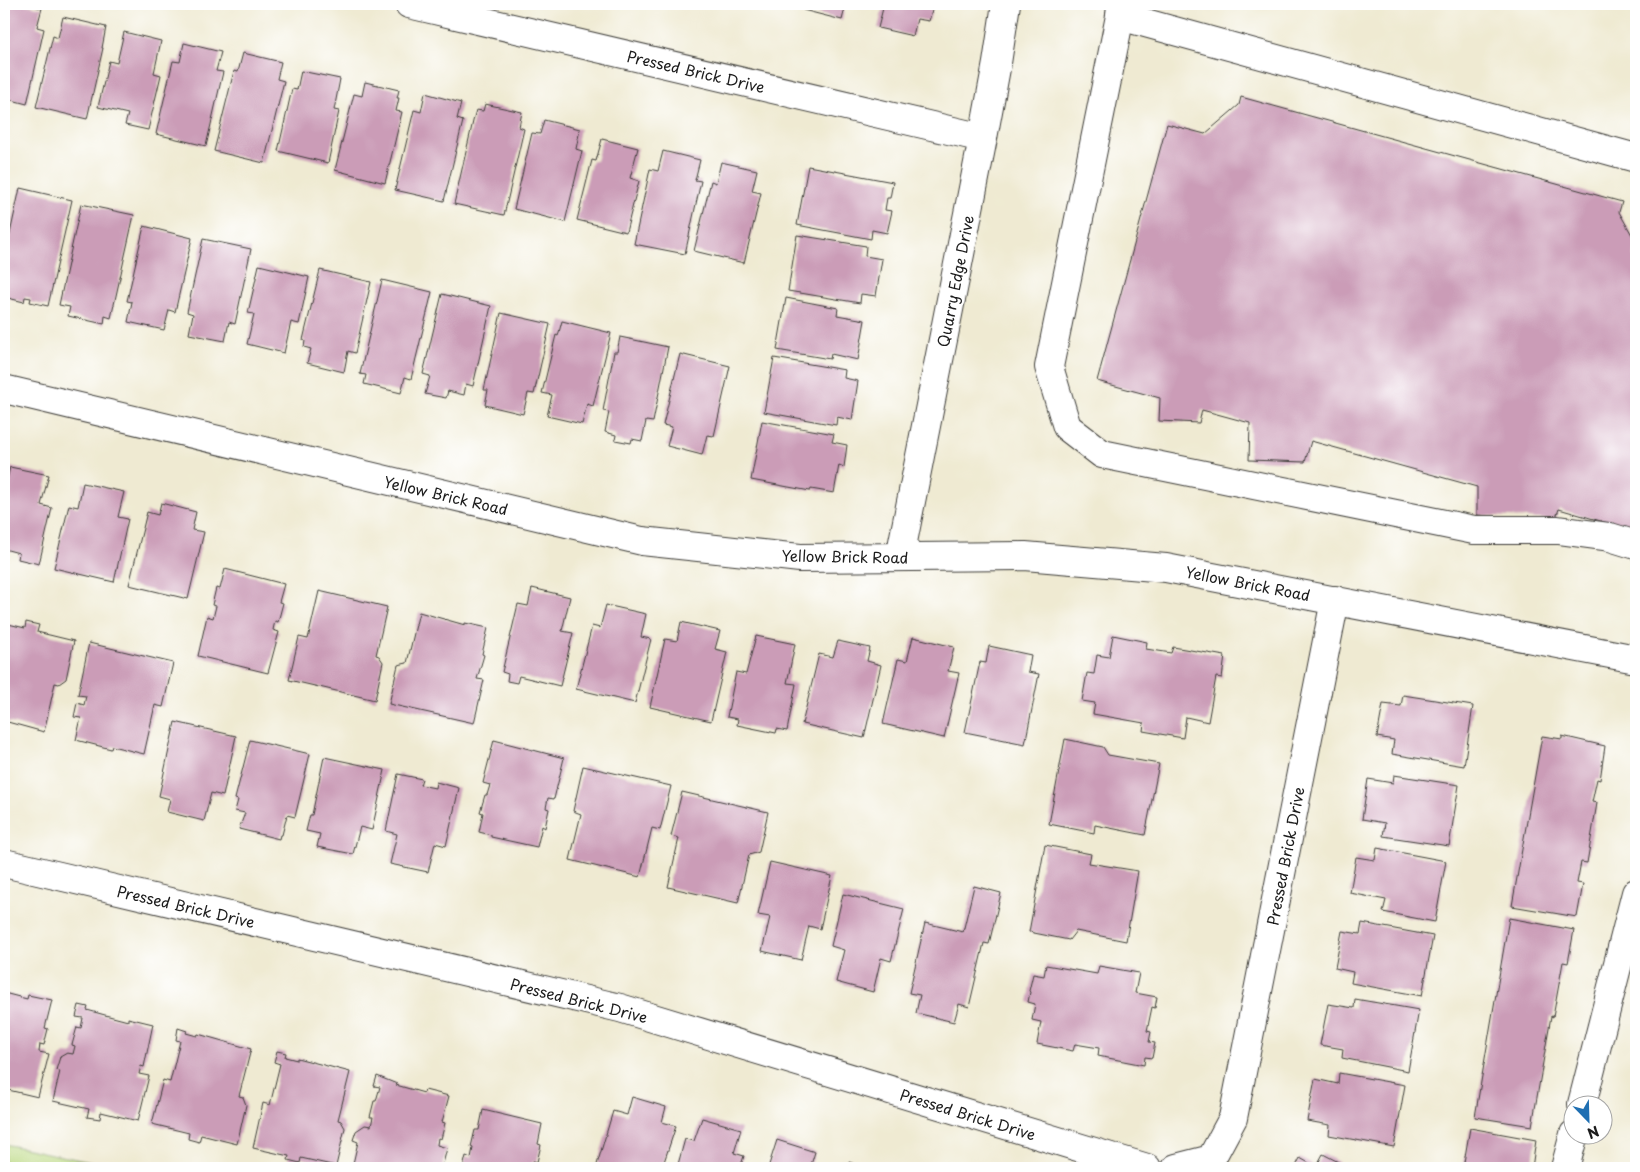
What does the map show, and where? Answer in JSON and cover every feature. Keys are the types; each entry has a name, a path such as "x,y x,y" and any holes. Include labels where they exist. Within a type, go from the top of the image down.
{"street":[{"name":"Pressed Brick Drive","path":"409,4 983,138"},
{"name":"Quarry Edge Drive","path":"900,557 983,138 1006,4"},
{"path":"1636,158 1120,10 1048,367 1067,427 1102,454 1474,530 1558,530 1610,537 1636,545"},
{"name":"Yellow Brick Road","path":"4,390 642,541 800,558 1024,556 1166,568 1636,659"},
{"name":"Pressed Brick Drive","path":"1176,1168 1211,1159 1233,1118 1335,600"},
{"name":"Pressed Brick Drive","path":"4,863 620,1008 1147,1168"},
{"path":"1585,1094 1636,893"},
{"path":"1565,1168 1571,1144"}],"green space":[{"path":"4,1144 119,1168 4,1168"}],"building":[{"path":"5,4 24,4 42,8 37,27 44,29 27,104 4,98"},
{"path":"804,4 846,4 842,20 803,10"},
{"path":"870,4 934,4 929,21 917,19 913,36 878,28 883,8"},
{"path":"63,17 106,27 87,119 36,107 53,36 58,38"},
{"path":"124,32 161,41 154,73 161,75 148,130 125,125 128,114 98,107 109,61 117,63"},
{"path":"184,43 221,52 216,71 223,72 206,146 156,134 173,61 180,62"},
{"path":"243,53 281,62 277,79 284,81 264,163 214,151 234,71 238,72"},
{"path":"301,71 340,79 334,110 339,111 328,163 278,151 292,89 297,90"},
{"path":"365,82 399,90 396,111 402,112 385,183 335,170 354,94 362,96"},
{"path":"425,93 461,103 457,119 463,121 444,201 395,190 414,110 421,112"},
{"path":"1241,97 1622,202 1619,212 1636,242 1634,256 1636,257 1636,516 1632,530 1559,509 1555,520 1477,515 1477,487 1311,441 1305,462 1249,460 1250,423 1202,410 1199,423 1159,421 1160,398 1097,381 1167,124 1205,134 1239,105"},
{"path":"485,104 522,112 519,127 524,129 504,215 454,204 476,110 483,111"},
{"path":"544,120 580,129 576,149 582,151 565,222 514,209 532,133 540,134"},
{"path":"602,139 638,148 630,178 639,181 626,232 577,220 592,160 596,161"},
{"path":"663,151 700,160 695,180 701,181 685,254 634,244 650,169 658,171"},
{"path":"721,162 757,170 752,191 761,193 744,263 694,251 711,181 716,183"},
{"path":"808,166 893,182 890,198 887,198 885,210 892,211 887,233 872,230 871,239 797,225"},
{"path":"20,188 72,200 48,306 30,302 31,298 25,297 24,302 4,297 4,261"},
{"path":"81,204 134,215 111,318 105,316 104,324 68,316 70,307 59,305"},
{"path":"144,226 192,238 175,312 169,310 164,330 128,322 132,302 127,301"},
{"path":"797,235 866,246 865,256 882,259 876,296 861,294 860,303 788,291"},
{"path":"203,239 251,249 235,324 229,322 225,341 189,334 193,314 187,312"},
{"path":"259,265 309,277 299,324 291,322 284,353 247,344 254,314 248,313"},
{"path":"320,270 371,282 355,353 348,351 344,372 307,363 311,349 304,347 305,341 303,340"},
{"path":"382,280 432,292 411,379 405,377 401,393 364,384 366,375 360,374"},
{"path":"442,294 491,306 473,386 466,384 464,395 448,391 446,398 425,394 430,376 423,374"},
{"path":"786,298 838,308 837,315 865,320 858,360 831,354 830,359 777,350"},
{"path":"501,313 550,324 534,394 528,393 523,414 485,405 488,390 484,390"},
{"path":"562,321 611,333 593,406 587,404 582,424 547,416 552,395 542,393 556,335 558,336"},
{"path":"620,337 668,347 653,422 646,421 642,441 632,439 631,443 615,440 616,435 605,432 609,412 603,411 614,352 617,352"},
{"path":"680,354 730,366 714,436 707,435 702,455 667,446 672,427 663,425"},
{"path":"774,358 845,370 844,378 858,381 852,420 837,417 836,425 764,412"},
{"path":"762,421 834,434 832,442 847,445 844,467 839,465 834,493 811,489 810,491 751,480"},
{"path":"10,467 49,475 41,505 52,508 39,564 18,559 19,553 4,549 4,492"},
{"path":"83,483 124,492 118,517 128,519 114,582 54,568 69,505 78,507"},
{"path":"161,503 196,512 192,530 204,532 188,599 129,585 147,512 158,515"},
{"path":"225,569 284,584 279,602 283,603 278,622 275,621 273,630 279,632 268,673 198,656 207,616 213,618 216,606 212,605 216,588 220,589"},
{"path":"532,588 570,597 562,631 573,633 560,686 519,676 517,683 507,681 508,674 502,672 518,604 528,606"},
{"path":"319,591 387,607 376,655 383,662 375,700 289,680 299,637 308,639"},
{"path":"606,605 646,614 641,637 651,639 635,703 576,689 592,626 600,628"},
{"path":"419,612 465,625 465,623 488,628 482,654 484,655 477,679 484,680 474,723 389,704 398,665 407,663"},
{"path":"26,622 39,625 37,632 74,641 66,679 59,684 55,683 44,732 4,721 4,623 25,628"},
{"path":"681,622 720,631 715,649 727,652 711,721 650,707 665,639 677,641"},
{"path":"1113,635 1147,642 1146,649 1171,653 1173,647 1225,656 1222,678 1216,677 1208,722 1186,717 1183,738 1143,731 1144,723 1093,714 1095,703 1082,701 1087,673 1094,674 1097,655 1109,657"},
{"path":"756,636 795,644 787,683 796,684 787,731 777,729 776,733 737,725 738,719 727,717 736,672 746,674"},
{"path":"913,637 954,647 948,671 959,673 944,738 883,724 898,659 907,661"},
{"path":"838,641 870,648 867,661 881,665 864,738 802,724 819,654 833,657"},
{"path":"89,643 173,663 163,707 155,705 144,754 112,746 111,749 76,740 81,718 74,717 77,703 84,705 86,696 78,695"},
{"path":"989,646 1031,655 1028,672 1039,674 1025,744 965,732 980,662 986,663"},
{"path":"1403,695 1473,706 1464,766 1392,754 1394,740 1377,737 1383,704 1401,706"},
{"path":"175,722 236,736 223,796 211,793 204,821 167,812 170,799 159,796"},
{"path":"1542,736 1562,739 1562,736 1605,746 1600,780 1597,779 1592,802 1597,803 1587,863 1581,862 1577,883 1583,884 1577,917 1512,906"},
{"path":"1065,739 1103,747 1108,755 1159,764 1145,835 1095,825 1094,833 1049,824"},
{"path":"250,740 310,754 295,817 287,815 282,835 280,835 279,839 239,829 245,813 235,811 238,800 235,799"},
{"path":"494,740 564,758 554,799 548,798 546,808 549,809 545,828 542,826 537,847 491,837 491,835 479,832 483,813 480,812 490,785 483,783"},
{"path":"324,757 385,770 372,830 360,827 353,854 317,847 320,834 306,831 310,815 312,815"},
{"path":"583,766 671,786 660,830 652,828 640,877 570,860 581,814 573,811"},
{"path":"398,774 422,779 420,785 435,788 436,782 459,788 446,846 435,843 428,872 390,864 397,834 386,831"},
{"path":"1394,775 1459,785 1449,846 1383,836 1385,823 1362,819 1368,779 1393,783"},
{"path":"682,792 768,812 759,852 749,855 738,903 668,887 679,838 671,836"},
{"path":"1045,845 1091,854 1089,863 1138,871 1126,941 1076,931 1069,940 1029,932"},
{"path":"1377,848 1446,861 1435,922 1383,912 1386,900 1350,893 1356,857 1375,860"},
{"path":"770,862 832,876 820,929 809,926 801,960 762,951 770,917 758,915"},
{"path":"974,886 1001,893 989,944 984,943 969,1007 959,1004 954,1022 916,1013 920,995 909,993 925,923 963,932"},
{"path":"843,894 904,909 891,961 881,958 873,992 836,982 844,950 831,946"},
{"path":"1509,918 1574,930 1568,963 1563,962 1553,1017 1551,1016 1532,1126 1475,1117"},
{"path":"1362,923 1433,936 1422,996 1351,983 1353,972 1335,968 1342,931 1360,934"},
{"path":"1046,965 1097,974 1099,966 1139,973 1135,993 1157,997 1155,1008 1152,1007 1147,1031 1151,1032 1149,1042 1155,1043 1152,1058 1145,1057 1144,1065 1098,1056 1099,1048 1075,1044 1073,1051 1037,1044 1041,1022 1032,1020 1035,1004 1028,1002 1029,991 1033,974 1044,976"},
{"path":"4,993 27,999 28,995 52,1000 45,1028 48,1029 44,1045 40,1044 39,1052 49,1054 38,1097 4,1089"},
{"path":"1355,999 1419,1010 1408,1071 1342,1058 1343,1049 1320,1045 1328,1004 1354,1008"},
{"path":"79,1005 88,1007 87,1010 128,1021 128,1018 153,1024 144,1067 141,1066 139,1074 149,1076 138,1121 101,1112 100,1119 87,1117 89,1109 53,1101 60,1071 56,1070 60,1057 67,1053 73,1054 75,1046 72,1045 77,1027 81,1028 83,1018 76,1017"},
{"path":"178,1028 187,1031 186,1033 197,1036 198,1034 251,1049 239,1096 243,1097 246,1105 237,1144 201,1135 199,1142 188,1139 189,1133 152,1124 163,1080 170,1082 180,1041 176,1040"},
{"path":"277,1051 286,1053 285,1057 297,1060 297,1058 350,1072 338,1120 341,1121 345,1128 336,1166 301,1158 300,1163 288,1160 289,1156 253,1148 263,1103 270,1105 280,1064 274,1062"},
{"path":"1339,1073 1405,1085 1394,1147 1329,1135 1330,1125 1307,1121 1315,1079 1338,1084"},
{"path":"377,1076 396,1085 424,1093 425,1090 449,1096 442,1122 445,1123 441,1139 438,1138 437,1145 447,1148 442,1168 352,1168 358,1142 353,1140 356,1131 365,1125 371,1126 373,1117 370,1117 380,1087 374,1086"},
{"path":"632,1097 666,1107 662,1122 676,1126 662,1168 596,1168 613,1111 627,1115"},
{"path":"483,1110 542,1124 538,1144 541,1145 537,1162 533,1161 532,1168 463,1168 466,1156 471,1158 473,1148 471,1147 475,1130 479,1130"},
{"path":"702,1118 741,1129 734,1153 744,1156 740,1168 677,1168 685,1139 694,1141"},
{"path":"1470,1128 1536,1140 1532,1168 1463,1168"},
{"path":"777,1140 815,1152 810,1168 768,1168"},
{"path":"1323,1154 1350,1168 1295,1168 1300,1158 1316,1167"},
{"path":"849,1162 868,1168 848,1168"}]}
